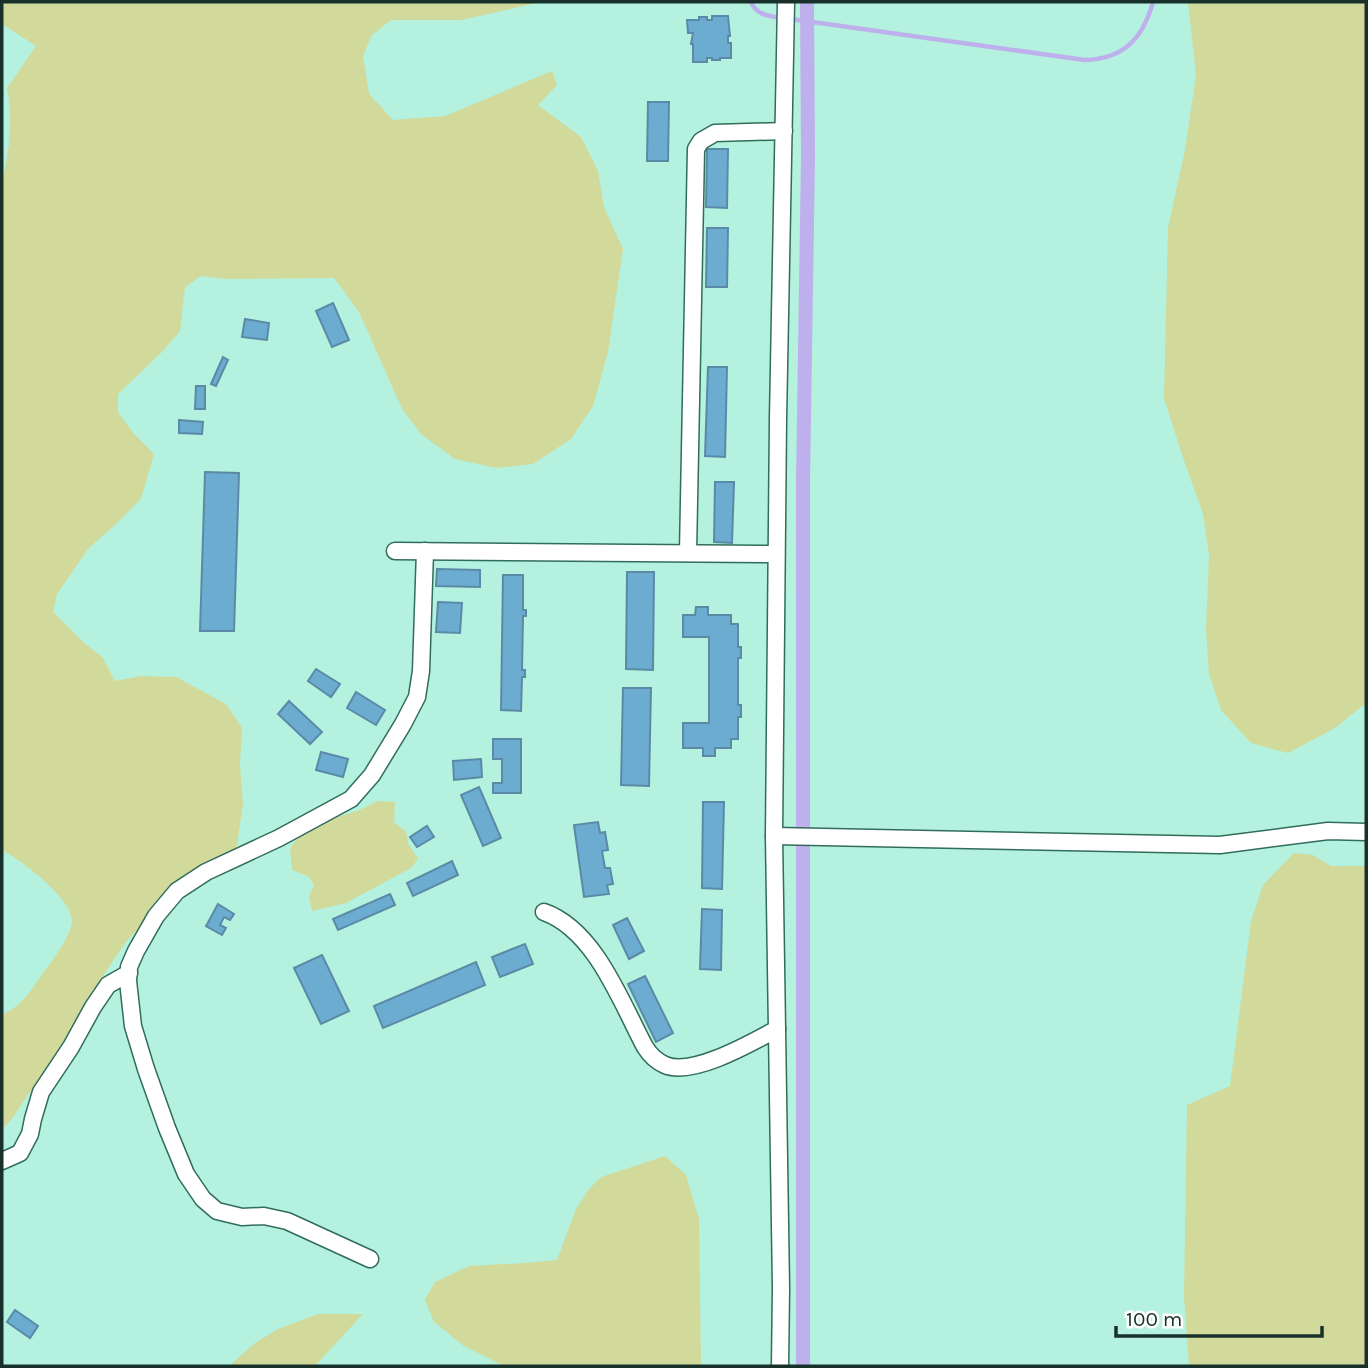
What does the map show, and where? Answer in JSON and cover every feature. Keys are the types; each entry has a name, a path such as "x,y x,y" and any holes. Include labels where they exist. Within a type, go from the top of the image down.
{"street":[{"path":"779,1366 781,1289 777,1030 776,554 786,2"},
{"path":"688,552 696,149 702,141 715,133 784,131"},
{"path":"395,551 776,554"},
{"path":"370,1259 287,1221 264,1216 242,1217 217,1211 202,1199 186,1174 146,1069 133,1027 129,967 156,916 177,891 206,872 279,838 351,799 372,775 417,698 421,671 425,551"},
{"path":"778,836 1220,845 1328,831 1366,832"},
{"path":"544,912 566,923 588,945 605,970 645,1047 653,1058 666,1066 690,1067 738,1049 777,1030"},
{"path":"2,1161 20,1153 30,1134 41,1092 71,1047 93,1007 108,985 129,973"}],"green space":[{"path":"2,2 540,2 462,20 391,20 372,35 363,56 369,94 393,120 445,116 552,71 557,85 538,105 581,137 598,171 604,207 623,249 608,352 593,406 571,439 533,464 497,468 455,459 422,435 402,409 359,312 334,278 224,279 201,276 185,287 180,331 118,394 118,412 133,433 154,454 141,499 88,549 57,594 53,612 103,658 115,681 141,676 176,677 226,704 242,728 240,765 243,804 236,852 154,912 125,943 87,1000 59,1060 2,1129 2,1014 20,1003 30,991 65,941 72,921 70,912 55,891 21,862 2,850 2,180 10,134 7,88 36,46 2,24"},
{"path":"1188,2 1366,2 1366,703 1335,728 1288,753 1251,743 1221,710 1209,674 1206,630 1209,555 1203,514 1164,398 1168,228 1185,150 1196,75"},
{"path":"378,801 395,802 394,822 406,832 408,843 418,859 411,868 346,903 312,911 309,896 314,885 309,877 292,870 290,848 307,826 357,811"},
{"path":"1294,853 1313,855 1331,866 1366,866 1366,1366 1189,1366 1184,1297 1187,1105 1230,1086 1251,921 1263,885"},
{"path":"665,1156 686,1175 699,1219 701,1366 504,1366 464,1346 434,1322 425,1300 435,1282 469,1266 557,1260 576,1209 601,1177"},
{"path":"318,1314 363,1314 315,1366 229,1366 255,1343 278,1329"}],"building":[{"path":"712,16 728,16 731,58 707,58 707,62 693,62 693,33 688,33 687,20 707,17 707,20 712,20"},
{"path":"648,102 669,102 668,161 647,161"},
{"path":"707,149 728,149 727,208 706,207"},
{"path":"707,228 728,228 727,287 706,287"},
{"path":"333,303 349,340 332,347 316,311"},
{"path":"245,319 269,323 267,340 242,337"},
{"path":"223,357 228,360 216,386 211,384"},
{"path":"708,367 727,367 725,457 705,456"},
{"path":"196,386 205,386 205,409 195,409"},
{"path":"179,420 203,422 202,434 179,433"},
{"path":"205,472 239,473 234,631 200,631"},
{"path":"715,482 734,482 732,543 714,542"},
{"path":"437,569 480,570 480,587 436,586"},
{"path":"627,572 654,572 653,670 626,669"},
{"path":"503,575 523,575 523,610 526,610 526,616 523,616 522,670 525,670 525,677 522,677 521,711 501,710"},
{"path":"438,602 462,603 460,633 436,632"},
{"path":"696,607 708,607 708,615 731,615 731,624 738,624 738,647 741,647 741,658 738,658 738,705 741,705 741,717 738,717 738,739 731,739 731,748 715,748 715,756 703,756 703,748 683,748 683,723 709,723 709,637 683,637 683,615 695,615"},
{"path":"316,669 340,684 331,697 308,681"},
{"path":"623,688 651,688 649,786 621,785"},
{"path":"356,692 385,710 376,725 347,708"},
{"path":"289,701 322,732 310,744 278,714"},
{"path":"493,739 521,739 521,793 493,793 493,783 502,783 502,759 493,759"},
{"path":"321,752 348,759 343,777 316,770"},
{"path":"481,759 482,777 454,780 453,761"},
{"path":"479,787 501,838 483,846 461,795"},
{"path":"703,802 724,802 722,889 702,888"},
{"path":"598,822 600,833 605,832 608,850 602,851 605,868 610,868 613,884 607,885 609,894 584,897 574,825"},
{"path":"427,826 434,837 417,847 410,837"},
{"path":"452,861 458,875 413,896 407,883"},
{"path":"390,894 395,905 338,930 333,919"},
{"path":"218,904 234,914 230,920 224,917 220,925 226,928 222,935 206,926"},
{"path":"702,909 722,910 721,970 700,969"},
{"path":"627,918 644,951 629,959 613,925"},
{"path":"525,944 533,964 500,977 492,957"},
{"path":"322,955 349,1011 321,1024 294,968"},
{"path":"476,962 485,985 383,1028 374,1006"},
{"path":"645,976 673,1033 656,1042 628,984"},
{"path":"15,1310 38,1326 30,1338 7,1322"}],"waterway":[{"path":"751,2 760,12 782,18"},
{"path":"803,1366 803,482 808,157 807,2"},
{"path":"791,19 1085,60 1111,56 1130,44 1144,26 1153,2"}]}
